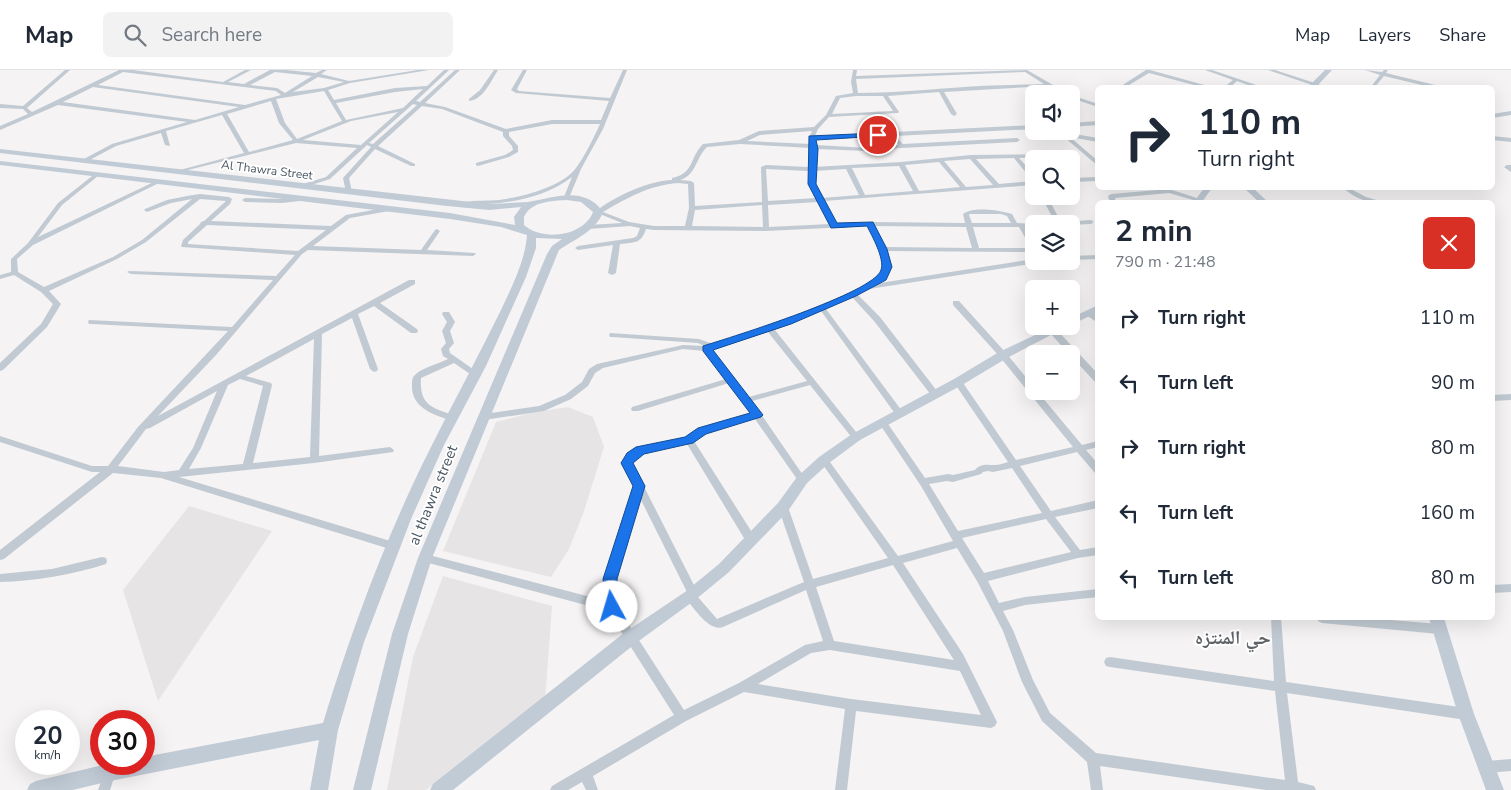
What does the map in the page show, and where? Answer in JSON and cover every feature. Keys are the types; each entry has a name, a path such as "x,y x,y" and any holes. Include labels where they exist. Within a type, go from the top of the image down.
{"main road":[{"path":"1312,85 1325,71"},
{"name":"Al Thawra Street","path":"0,151 489,207 532,204 542,200 567,197"},
{"name":"Al Thawra Street","path":"0,163 502,224 553,237 582,230"},
{"path":"1250,190 1262,200"},
{"path":"567,197 588,201 598,212 594,222 582,230"},
{"name":"al thawra street","path":"319,790 330,730 356,642 412,502 452,418 476,374 521,277 531,248 528,232 520,226 518,220 519,215 532,204"},
{"name":"al thawra street","path":"362,790 400,634 424,558 552,254 555,248 582,230"},
{"path":"1080,319 1095,314"},
{"path":"439,790 630,638 692,595 724,568 783,507 802,480 824,460 856,437 1004,355 1046,335"},
{"path":"1438,623 1466,714 1495,790"},
{"path":"155,763 330,730"},
{"path":"36,790 98,775"}],"street":[{"path":"24,108 68,70"},
{"path":"0,128 57,103 122,70 246,85 277,90 285,95"},
{"path":"225,82 248,70"},
{"path":"246,85 274,70 317,75 349,82"},
{"path":"285,95 325,70"},
{"path":"402,70 412,72"},
{"path":"84,161 114,146 273,98 325,89 349,82 427,70"},
{"path":"328,178 447,70"},
{"path":"302,186 328,178 346,178 375,146 458,70"},
{"path":"471,100 482,92 496,70"},
{"path":"525,70 514,90 518,92 612,100"},
{"path":"567,197 578,169 603,122 625,70"},
{"path":"855,70 856,94"},
{"path":"941,91 948,81 985,71 1025,70 1048,84"},
{"path":"1125,85 1148,72 1167,70"},
{"path":"1207,70 1254,85"},
{"path":"1270,70 1312,85"},
{"path":"1367,70 1385,72 1433,85"},
{"path":"1148,72 1202,85"},
{"path":"1374,85 1385,72"},
{"path":"854,78 1048,84"},
{"path":"1228,85 1237,79"},
{"path":"90,85 245,106"},
{"path":"333,102 396,90 428,87"},
{"path":"325,89 345,122"},
{"path":"834,226 812,184 811,169 812,138 816,128 828,116 838,97 856,94 885,95 941,91"},
{"path":"941,91 954,114"},
{"path":"828,116 896,112 885,95"},
{"path":"273,98 282,123 296,141 375,146 413,165"},
{"path":"1080,100 1094,105"},
{"path":"411,102 451,111 506,131 552,122 603,122"},
{"path":"57,103 195,122"},
{"path":"0,106 24,108 32,114"},
{"path":"178,172 296,141 345,122 403,109"},
{"path":"224,113 247,154"},
{"path":"1495,116 1511,113"},
{"path":"1080,125 1095,124"},
{"path":"812,138 1025,127"},
{"path":"740,142 759,133 816,128"},
{"path":"1005,128 1026,150"},
{"path":"163,130 168,145"},
{"path":"977,130 985,141"},
{"path":"478,164 507,156 516,151 515,146 506,136 506,131"},
{"path":"894,134 901,146"},
{"path":"1080,136 1095,139"},
{"path":"1495,138 1511,140"},
{"path":"598,212 643,187 682,178 691,170 700,150 705,145 740,142 864,149 1017,140"},
{"path":"1070,140 1095,161"},
{"path":"766,228 763,168 811,169 901,164 971,157 1025,156"},
{"path":"971,157 997,185"},
{"path":"1016,157 1025,169"},
{"path":"941,160 964,188"},
{"path":"901,164 916,192"},
{"path":"848,167 863,197"},
{"path":"447,203 497,202 529,197 559,184 578,169"},
{"path":"15,273 14,259 30,244 60,204 96,175"},
{"path":"346,178 349,192"},
{"path":"1080,180 1095,179"},
{"path":"669,180 691,183 692,208 688,228"},
{"path":"30,244 160,181"},
{"path":"692,208 863,197 1025,182"},
{"path":"1349,190 1369,200"},
{"path":"1112,200 1111,196 1162,191 1172,192 1196,200"},
{"path":"44,290 115,258 144,241 200,196"},
{"path":"147,210 173,200 200,196 229,199 185,241 184,246 473,254"},
{"path":"244,200 282,202 306,199"},
{"path":"0,556 111,469 140,429 303,250 351,215 389,209"},
{"path":"976,249 966,214 974,211 1006,213 1010,215 1025,236"},
{"path":"598,212 630,224 688,228 766,228 870,224 1025,225"},
{"path":"1080,223 1091,222"},
{"path":"203,223 333,228"},
{"path":"582,230 630,224"},
{"path":"484,417 541,408 568,397 585,384 592,371 600,366 683,348 709,348 770,329 867,287 882,278 887,267 882,249 870,224"},
{"path":"578,248 635,240 640,237 644,226"},
{"path":"423,252 437,231"},
{"path":"612,273 616,243"},
{"path":"882,249 1025,249"},
{"path":"1080,257 1095,256"},
{"path":"867,287 1025,263"},
{"path":"131,272 278,278"},
{"path":"0,277 15,273 44,290 58,304 44,325 0,368"},
{"path":"140,429 412,282"},
{"path":"853,294 877,319 934,393"},
{"path":"374,302 414,331"},
{"path":"956,303 1004,355 1095,467"},
{"path":"822,308 899,413"},
{"path":"354,313 374,369"},
{"path":"446,314 451,322 446,331 450,343 446,349 446,354 476,374"},
{"path":"92,322 233,329"},
{"path":"770,329 856,437"},
{"path":"314,460 318,333"},
{"path":"613,335 699,341 709,348 802,480"},
{"path":"1063,335 1095,376"},
{"path":"452,418 426,408 419,400 415,386 417,377 420,374 454,360"},
{"path":"238,376 268,385 248,467"},
{"path":"635,409 731,380"},
{"path":"747,400 813,382"},
{"path":"958,382 1049,516 1078,554"},
{"path":"182,474 197,448 225,383"},
{"path":"1495,398 1511,397"},
{"path":"758,415 702,431 689,440 640,450 631,456 627,463 692,595 714,623 717,624 809,584 896,561 957,539 1095,505"},
{"path":"882,423 924,484 981,578 1008,630 1028,682 1046,717 1093,760 1310,790"},
{"path":"0,439 92,470 111,469 161,475 314,460 390,450"},
{"path":"689,440 751,540"},
{"path":"924,484 925,481 948,477 953,479 978,472 980,469 993,469 1095,445"},
{"path":"743,687 851,705 991,722 962,666 896,561 824,460"},
{"path":"161,475 393,546"},
{"path":"639,486 610,579 612,607 682,717"},
{"path":"783,507 807,571 809,584 830,645"},
{"path":"981,578 1095,551"},
{"path":"424,558 612,607"},
{"path":"0,578 24,577 78,569 102,561"},
{"path":"1495,589 1511,588"},
{"path":"996,608 1025,601 1095,593"},
{"path":"1276,620 1280,686 1293,789"},
{"path":"1368,620 1438,623"},
{"path":"556,790 682,717 743,687 808,648 830,645 962,666"},
{"path":"1110,662 1466,714"},
{"path":"841,790 851,705"},
{"path":"1093,760 1097,790"},
{"path":"1487,767 1511,765"},
{"path":"585,772 592,790"},
{"path":"104,790 109,775"}],"shaded area":[{"path":"568,407 593,417 604,447 583,514 569,549 551,577 443,551 496,422 535,412"},
{"path":"189,506 272,531 158,701 123,590"},
{"path":"443,576 552,606 545,701 426,790 387,790 413,657"}],"district":[{"name":"حي المنتزه","path":"1233,638"}],"route":[{"path":"612,607 610,579 639,486 627,463 631,456 640,450 689,440 702,431 758,415 706,349 788,322 853,294 882,278 887,267 882,249 870,224 834,226 812,184 811,169 814,149 812,138 878,135"}]}
